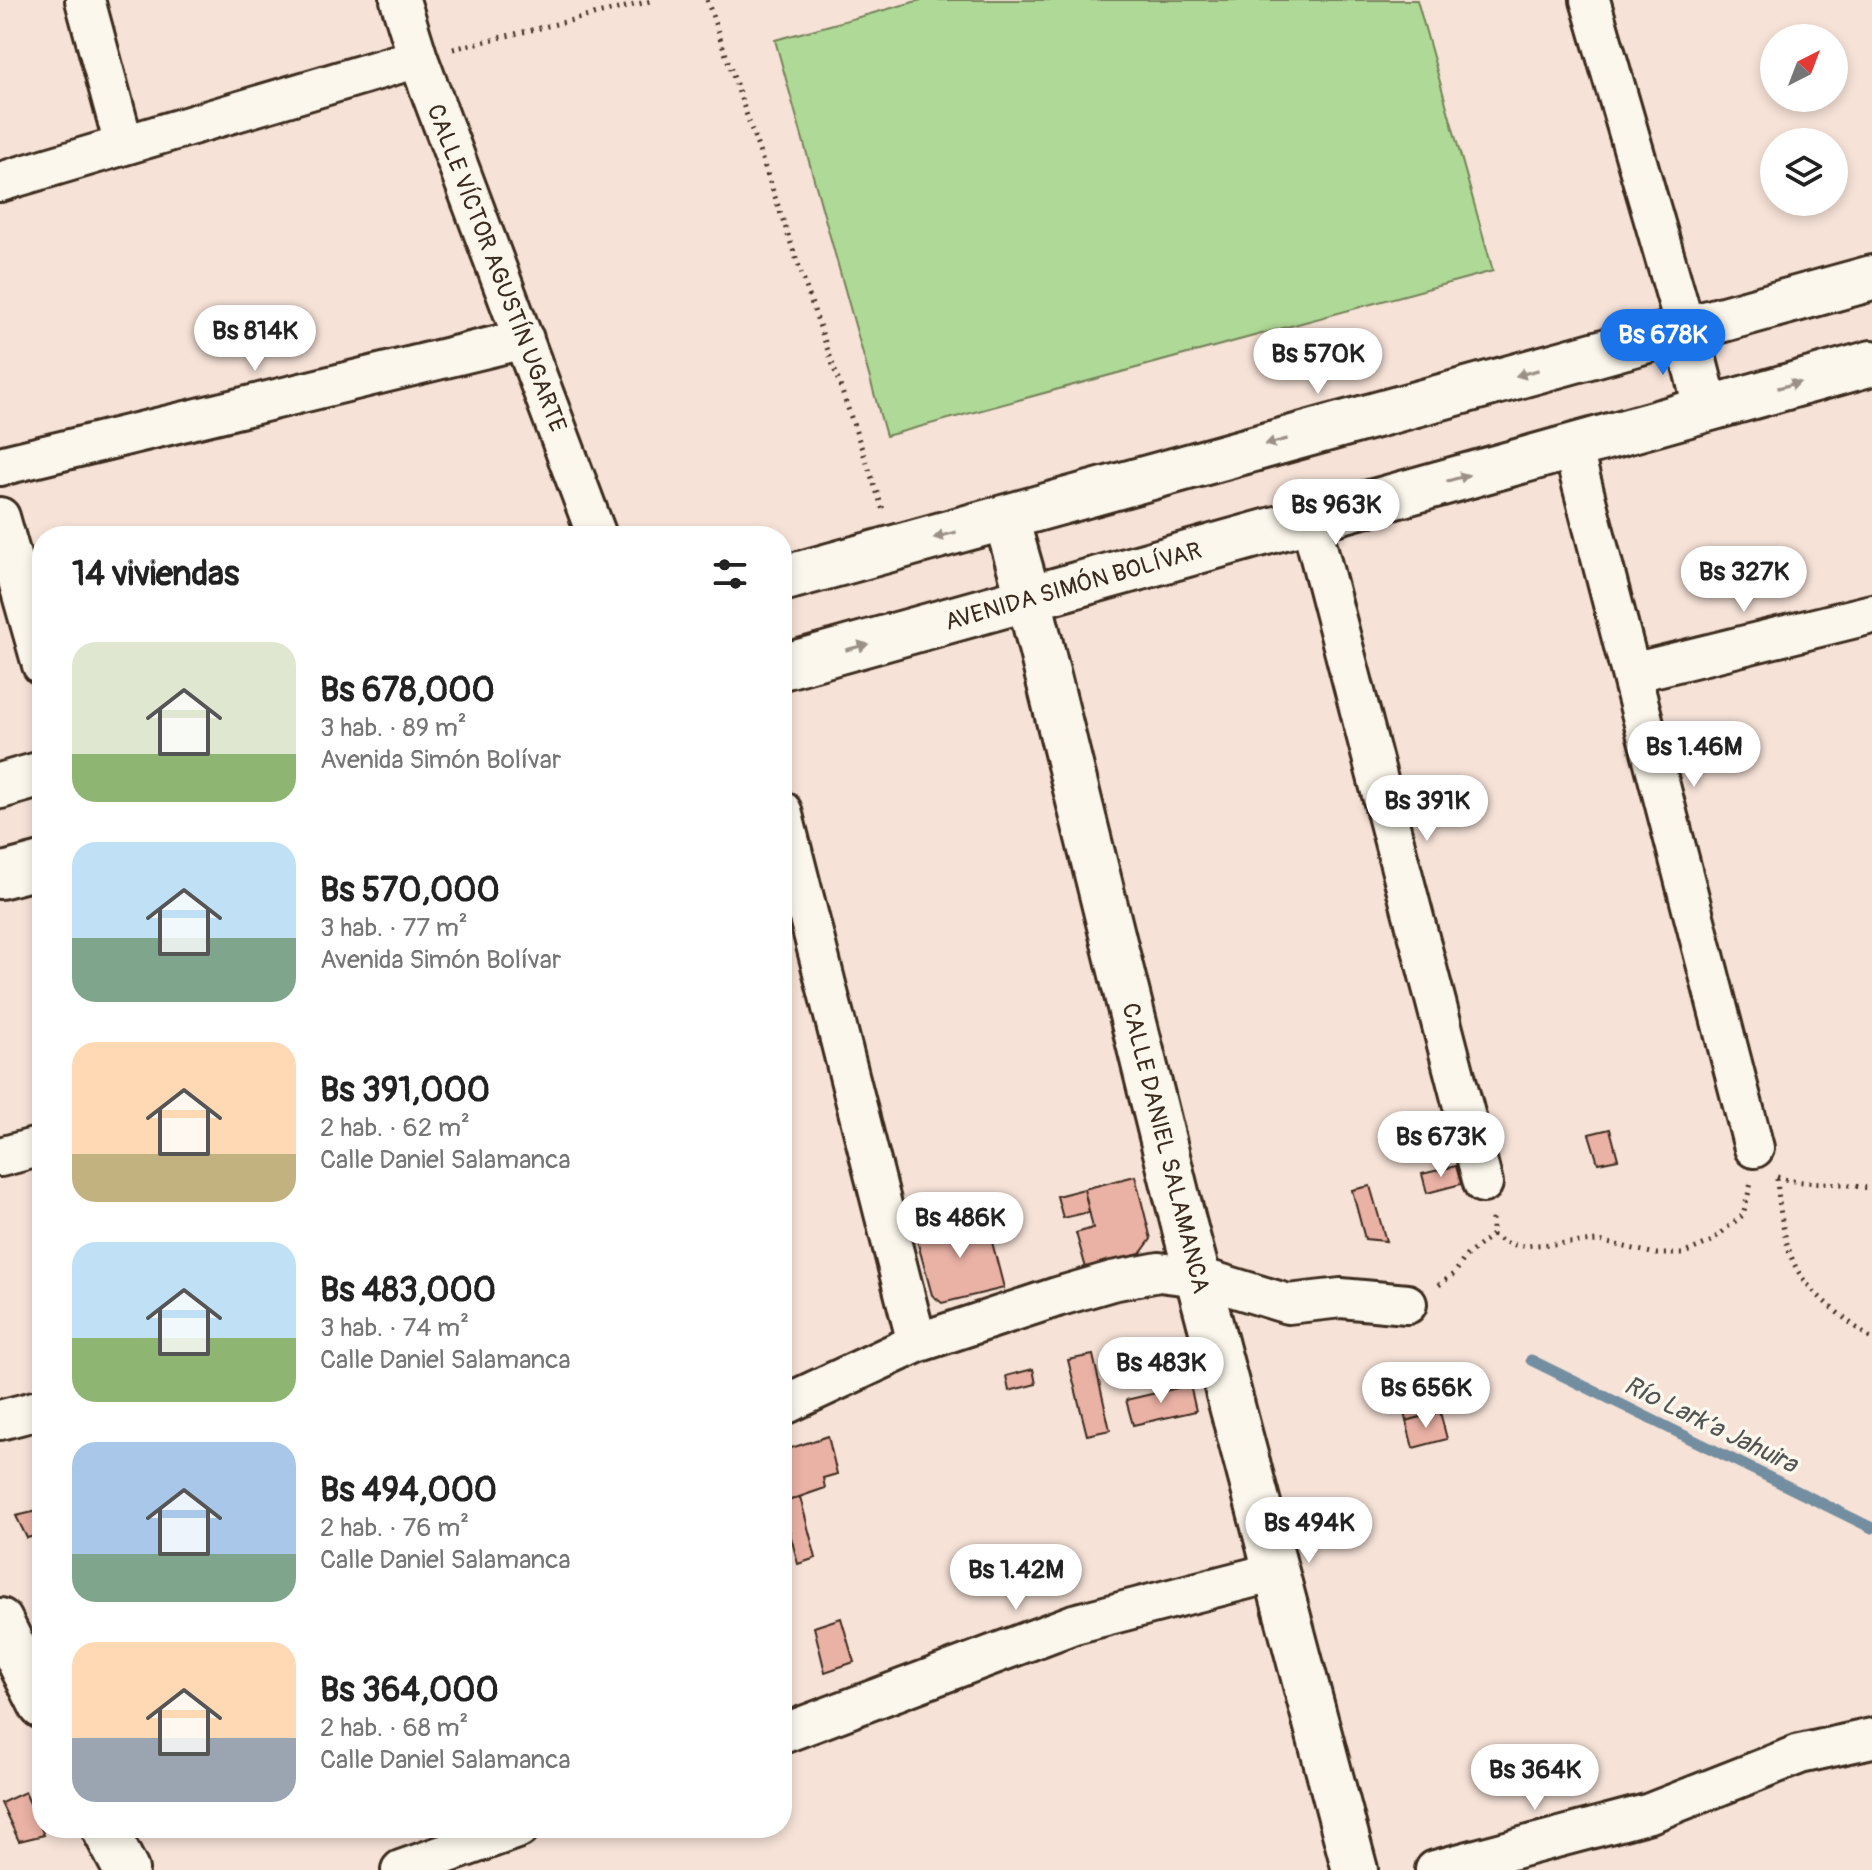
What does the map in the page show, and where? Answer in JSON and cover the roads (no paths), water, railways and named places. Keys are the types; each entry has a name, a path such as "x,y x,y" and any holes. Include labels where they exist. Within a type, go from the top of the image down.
{"street":[{"path":"85,0 124,145"},
{"name":"CALLE VÍCTOR AGUSTÍN UGARTE","path":"400,0 418,58 593,526"},
{"path":"1590,0 1706,407"},
{"path":"0,182 418,58"},
{"path":"792,576 1872,278"},
{"path":"0,466 524,339"},
{"name":"AVENIDA SIMÓN BOLÍVAR","path":"792,664 1872,363"},
{"path":"1572,446 1762,1163"},
{"path":"0,517 32,630"},
{"name":"CALLE DANIEL SALAMANCA","path":"1006,519 1029,599 1275,1572 1355,1870"},
{"path":"1310,519 1483,1183"},
{"path":"1632,673 1872,614"},
{"path":"0,786 32,777"},
{"path":"792,850 917,1343"},
{"path":"0,876 32,868"},
{"path":"0,1157 32,1149"},
{"path":"792,1401 917,1343 1057,1297 1112,1281 1159,1272 1199,1277 1288,1304 1341,1298 1407,1304"},
{"path":"0,1420 32,1412"},
{"path":"792,1730 1074,1624 1275,1572"},
{"path":"0,1621 28,1687"},
{"path":"1435,1870 1650,1813 1800,1754 1872,1738"},
{"path":"109,1838 126,1870"},
{"path":"401,1870 491,1838"}],"waterway":[{"name":"Río Lark’a Jahuira","path":"1531,1360 1872,1528"}]}
